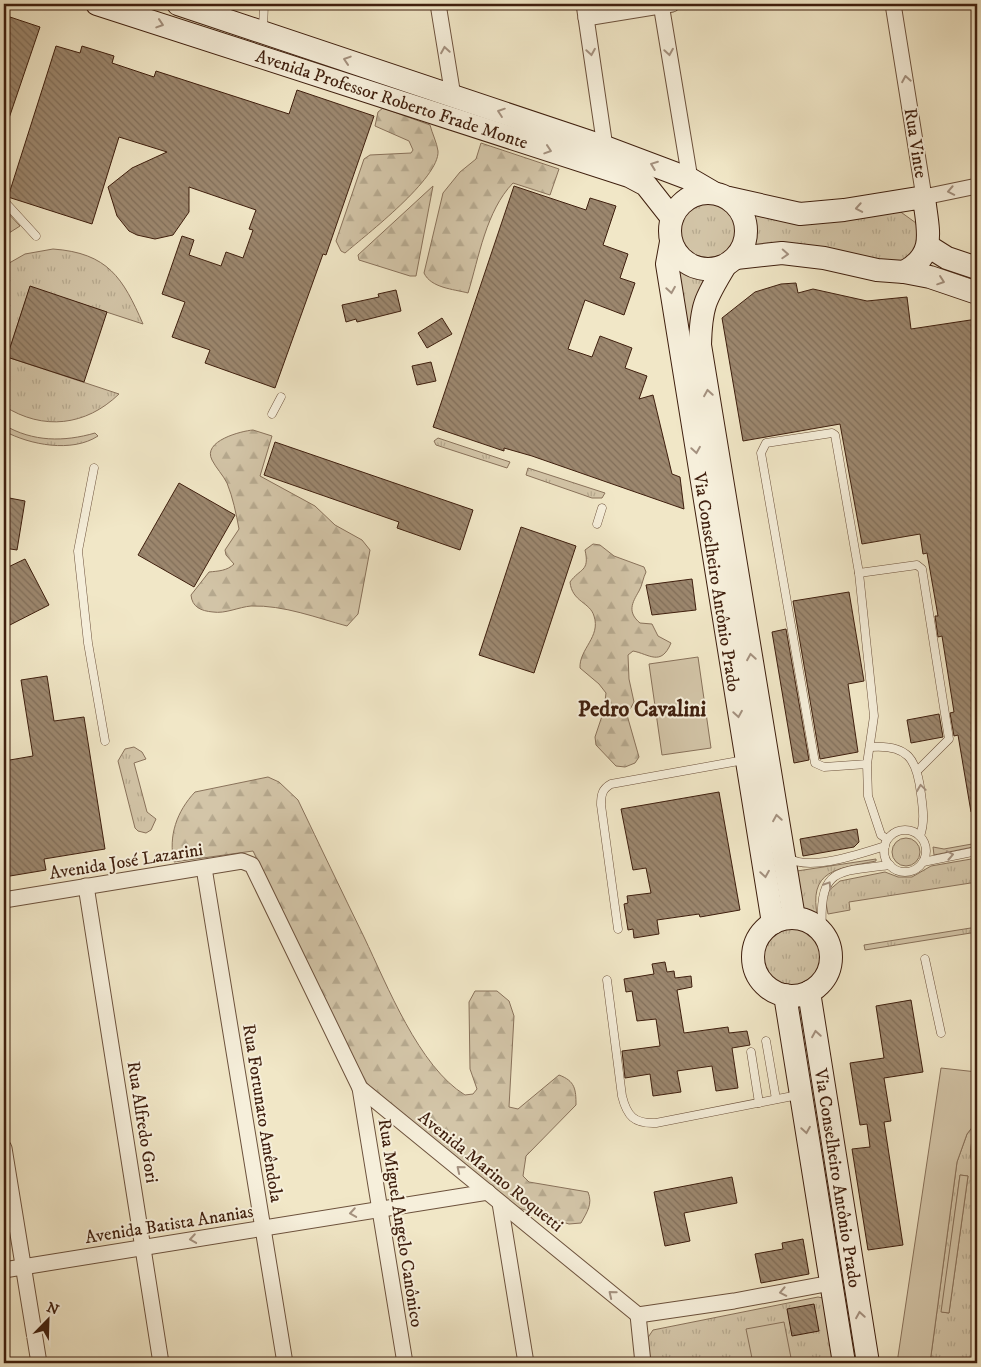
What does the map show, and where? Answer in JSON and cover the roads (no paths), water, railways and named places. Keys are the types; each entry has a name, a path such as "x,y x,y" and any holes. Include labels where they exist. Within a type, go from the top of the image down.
{"main road":[{"name":"Avenida Professor Roberto Frade Monte","path":"97,4 628,176 646,185 672,218"},
{"name":"Avenida Professor Roberto Frade Monte","path":"178,4 207,9 263,32 605,147 690,179 721,196"},
{"path":"924,197 844,210 800,214 701,193 688,198 678,206 669,230 671,242 677,254 686,263 705,269 731,262 782,253 824,258 895,273 904,272 930,277 977,293"},
{"path":"721,196 739,207 746,220 746,240 731,262"},
{"name":"Rua Vinte","path":"924,197 928,236"},
{"path":"887,203 900,204 910,209 928,236 947,258 977,268"},
{"path":"904,272 918,263 928,236"},
{"name":"Via Conselheiro Antônio Prado","path":"671,242 667,264 746,760 783,920"},
{"name":"Via Conselheiro Antônio Prado","path":"731,262 706,296 701,317 700,344 783,854 783,920"},
{"path":"783,920 809,922 822,932 830,947 831,959 829,971 817,987 797,996 785,995 764,984 757,974 753,963 753,951 763,930 783,920"},
{"name":"Via Conselheiro Antônio Prado","path":"809,992 868,1363"},
{"name":"Via Conselheiro Antônio Prado","path":"785,995 844,1363"}],"street":[{"path":"438,4 453,96"},
{"path":"605,147 585,11 665,4 690,179"},
{"name":"Rua Vinte","path":"893,4 924,197"},
{"path":"207,9 218,42"},
{"path":"924,197 977,186"},
{"name":"Avenida José Lazarini","path":"4,900 242,861 252,865"},
{"name":"Avenida Marino Roquetti","path":"252,865 360,1088 638,1315"},
{"name":"Rua Fortunato Amêndola","path":"204,868 285,1363"},
{"name":"Rua Alfredo Gori","path":"86,886 161,1363"},
{"name":"Rua Miguel Angelo Canônico","path":"360,1088 404,1363"},
{"path":"4,1148 39,1363"},
{"name":"Avenida Batista Ananias","path":"4,1270 488,1192"},
{"path":"500,1203 526,1363"},
{"path":"643,1363 638,1315 734,1301 831,1283"}],"lane":[{"path":"263,32 264,4"},
{"path":"4,202 36,236"},
{"path":"272,414 281,396"},
{"path":"867,764 824,767 815,763 761,453 766,443 832,432 835,435 859,573 874,716 867,764 868,796 881,835 886,842 884,856 890,865 898,871 905,872 912,870 923,862 977,851"},
{"path":"94,468 78,551 88,643 105,741"},
{"path":"597,524 602,508"},
{"path":"859,573 916,565 922,569 949,739 918,770"},
{"path":"870,747 897,750 906,754 918,770 924,812 920,836"},
{"path":"618,929 601,805 602,795 606,787 611,784 746,760"},
{"path":"783,854 795,863 809,864 859,855 886,842 901,830 917,833 920,836 926,849 923,862"},
{"path":"822,932 822,898 824,889 835,875 843,871 890,865"},
{"path":"925,959 941,1033"},
{"path":"607,980 622,1096 627,1114 632,1118 645,1124 656,1124 801,1095"},
{"path":"766,1041 776,1099"},
{"path":"751,1052 759,1103"}],"district":[{"name":"Pedro Cavalini","path":"642,708"}]}
